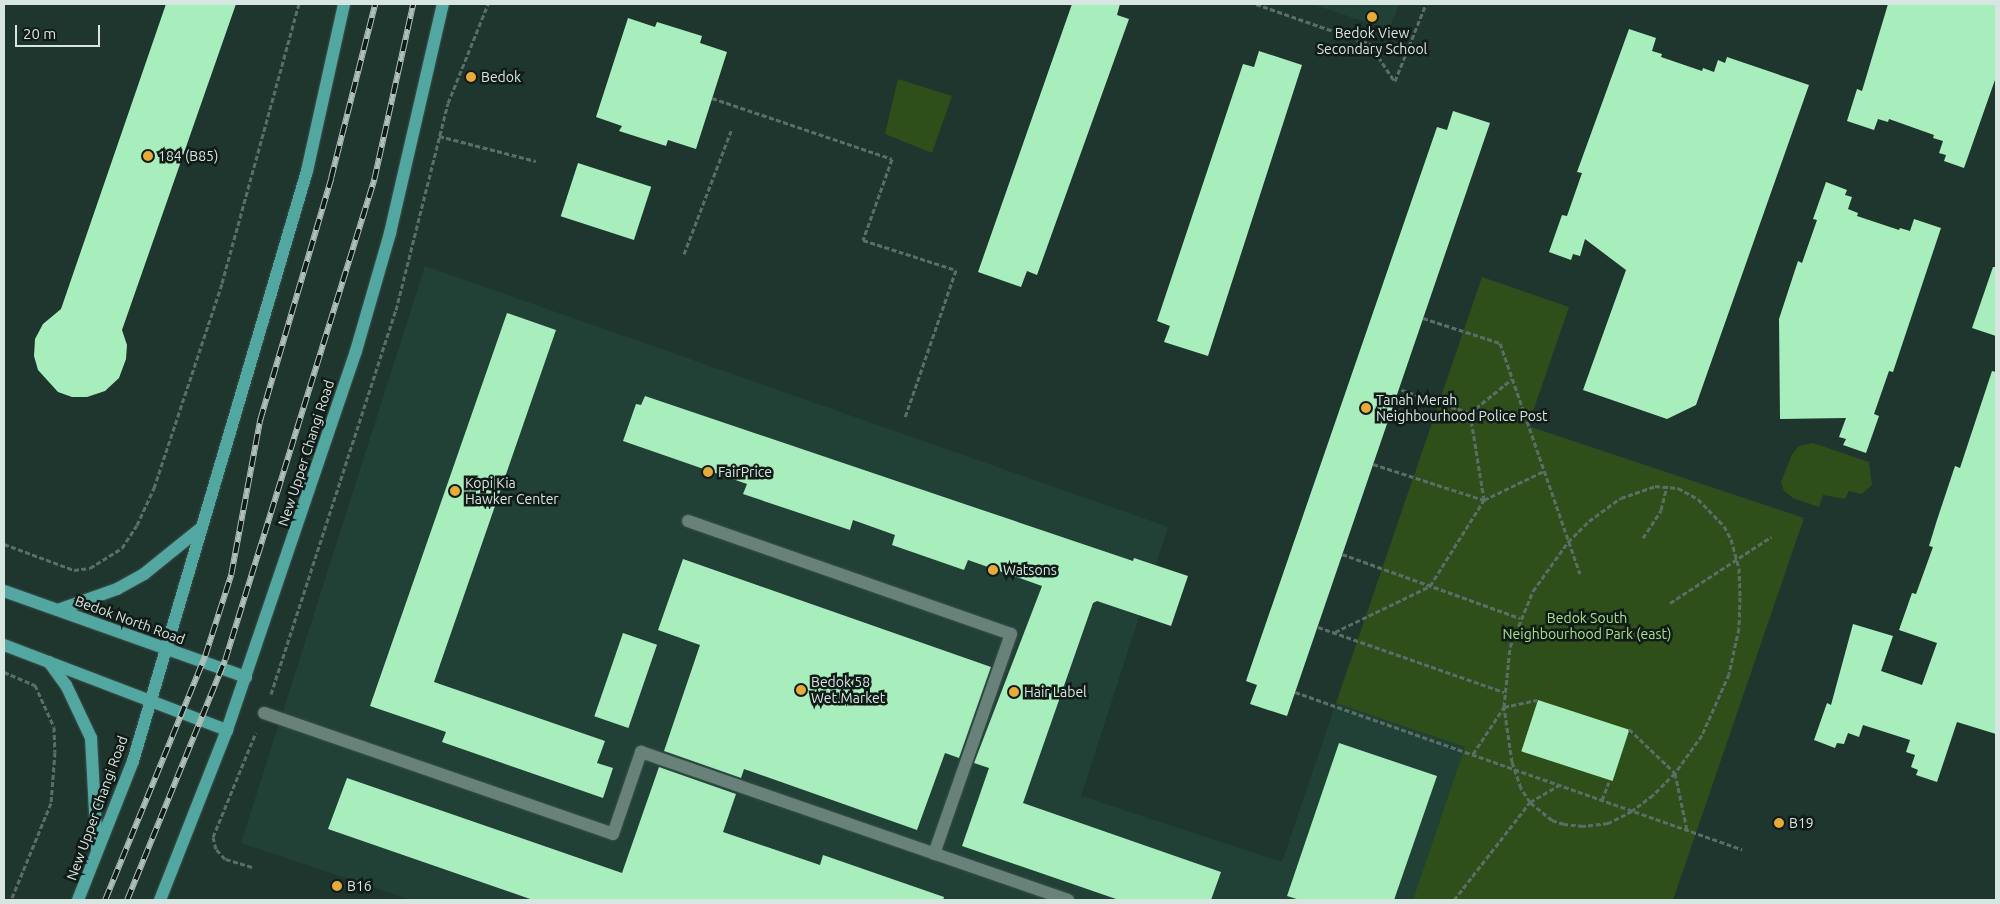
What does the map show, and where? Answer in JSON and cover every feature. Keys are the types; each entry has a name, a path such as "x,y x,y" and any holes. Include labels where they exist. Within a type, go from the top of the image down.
{"main road":[{"name":"New Upper Changi Road","path":"78,900 97,858 133,762 164,649 307,171 344,4"},
{"name":"New Upper Changi Road","path":"160,900 246,677 356,351 390,233 443,4"},
{"path":"58,610 116,589 144,574 201,528"},
{"name":"Bedok North Road","path":"4,591 246,677"},
{"path":"4,645 48,660 150,702 227,730"},
{"path":"48,660 66,685 91,738 97,858"}],"street":[{"path":"688,520 1011,634 934,854"},
{"path":"264,713 612,834 641,752 1068,900"}],"path":[{"path":"4,544 74,570 90,568 122,548 137,525 154,488 222,282 299,4"},
{"path":"252,867 225,859 216,849 213,837 286,655 396,310 448,103 488,4"},
{"path":"1256,4 1370,44 1395,82 1426,4"},
{"path":"712,98 892,159 863,240 956,270 905,417"},
{"path":"414,130 536,161"},
{"path":"684,254 731,132"},
{"path":"1423,318 1500,343 1580,574"},
{"path":"1470,413 1512,379"},
{"path":"1399,389 1470,413"},
{"path":"1470,413 1484,500"},
{"path":"1374,464 1484,500"},
{"path":"1335,632 1430,586 1484,500 1544,471"},
{"path":"1643,538 1663,506 1667,486"},
{"path":"1667,486 1688,492 1707,506 1724,526 1737,558 1740,582 1739,628 1729,674 1702,736 1675,773 1633,810 1608,823 1576,826 1552,820 1530,802 1521,788 1514,768 1504,707 1510,647 1520,618 1541,578 1568,542 1589,521 1621,498 1644,488 1667,486"},
{"path":"1670,603 1771,536"},
{"path":"1342,554 1520,618"},
{"path":"1318,627 1504,692"},
{"path":"4,672 35,685 54,727 55,752 51,803 11,900"},
{"path":"1295,692 1742,849"},
{"path":"1472,754 1504,707 1538,700"},
{"path":"1629,729 1675,773 1687,830"},
{"path":"1602,800 1609,782"},
{"path":"1454,900 1530,802 1559,785"}],"shaded area":[{"name":"Bedok View Secondary School","path":"1312,4 1399,4 1389,30"},
{"path":"425,266 1168,527 1081,796 1282,862 1336,703 1465,747 1454,900 411,900 241,843"}],"green space":[{"path":"898,79 952,96 932,153 885,134"},
{"name":"Bedok South Neighbourhood Park (east)","path":"1482,277 1569,307 1528,426 1804,518 1673,900 1413,900 1465,747 1336,703"},
{"path":"1813,443 1869,462 1872,485 1862,494 1849,491 1845,499 1823,495 1819,507 1793,498 1784,491 1781,482 1792,454 1799,446"}],"building":[{"name":"184 (B85)","path":"166,4 236,4 122,330 127,345 126,359 119,378 105,391 87,397 72,397 58,392 38,370 34,356 35,339 43,324 61,309"},
{"path":"1072,4 1120,4 1117,15 1129,19 1037,275 1027,271 1021,287 978,272"},
{"path":"1888,4 1996,4 1996,77 1964,168 1944,161 1946,155 1939,153 1943,141 1933,138 1934,135 1889,119 1888,122 1878,119 1874,130 1847,121 1857,89 1862,91"},
{"path":"628,18 655,27 657,22 702,36 700,43 727,52 696,149 668,140 666,146 619,131 622,126 596,117"},
{"path":"1629,29 1656,38 1652,51 1662,54 1661,57 1702,71 1703,68 1714,72 1718,60 1725,63 1727,57 1809,85 1696,405 1667,419 1583,390 1626,270 1585,239 1580,256 1573,254 1571,260 1549,252 1562,215 1567,216 1582,173 1577,172"},
{"path":"1259,51 1302,65 1208,356 1164,342 1170,326 1157,321 1243,64 1254,67"},
{"path":"1453,111 1490,123 1287,716 1250,704 1257,685 1246,681 1437,127 1447,130"},
{"path":"578,163 651,187 634,240 561,216"},
{"path":"1826,182 1847,190 1845,195 1852,197 1848,209 1858,213 1857,216 1899,230 1900,228 1910,231 1914,219 1941,228 1893,372 1889,371 1874,414 1879,416 1866,453 1843,445 1846,439 1839,437 1846,418 1780,419 1779,319 1798,261 1802,263 1817,220 1813,219"},
{"path":"1993,267 1996,267 1996,336 1972,328"},
{"path":"507,313 556,330 434,682 605,741 597,763 613,768 603,798 442,742 446,732 370,706"},
{"path":"1992,371 1996,372 1996,734 1957,722 1937,782 1916,775 1918,770 1911,767 1915,755 1906,752 1910,740 1863,725 1859,737 1848,733 1844,744 1837,743 1835,748 1814,740 1827,703 1831,705 1853,624 1893,636 1881,671 1922,685 1937,643 1899,630 1912,593 1916,594 1933,547 1929,546 1955,466 1960,468"},
{"path":"645,396 1133,561 1134,558 1188,576 1171,626 1097,601 1093,603 1023,803 1221,872 1211,900 1119,900 962,846 989,768 974,763 1042,586 968,560 964,570 892,545 895,535 853,520 850,530 743,494 747,484 623,441 636,404 641,405"},
{"path":"683,559 991,667 959,758 945,753 917,830 744,769 741,778 664,751 700,645 658,630"},
{"path":"623,633 657,645 628,728 594,716"},
{"path":"1538,700 1629,730 1613,781 1521,751"},
{"path":"1339,743 1437,776 1394,900 1300,900 1287,896"},
{"path":"659,767 736,794 723,832 820,865 823,855 944,897 943,900 533,900 328,829 347,778 622,873"}],"railway":[{"path":"105,900 205,656 231,575 260,420 331,178 375,4"},
{"path":"127,900 225,660 374,180 413,4"}],"place":[{"name":"Bedok View Secondary School","path":"1372,17"},
{"name":"Bedok","path":"471,77"},
{"name":"184 (B85)","path":"148,156"},
{"name":"Tanah Merah Neighbourhood Police Post","path":"1366,408"},
{"name":"FairPrice","path":"708,472"},
{"name":"Kopi Kia Hawker Center","path":"455,491"},
{"name":"Watsons","path":"993,570"},
{"name":"Bedok 58 Wet.Market","path":"801,690"},
{"name":"Hair Label","path":"1014,692"},
{"name":"B19","path":"1779,823"},
{"name":"B16","path":"337,886"}]}
